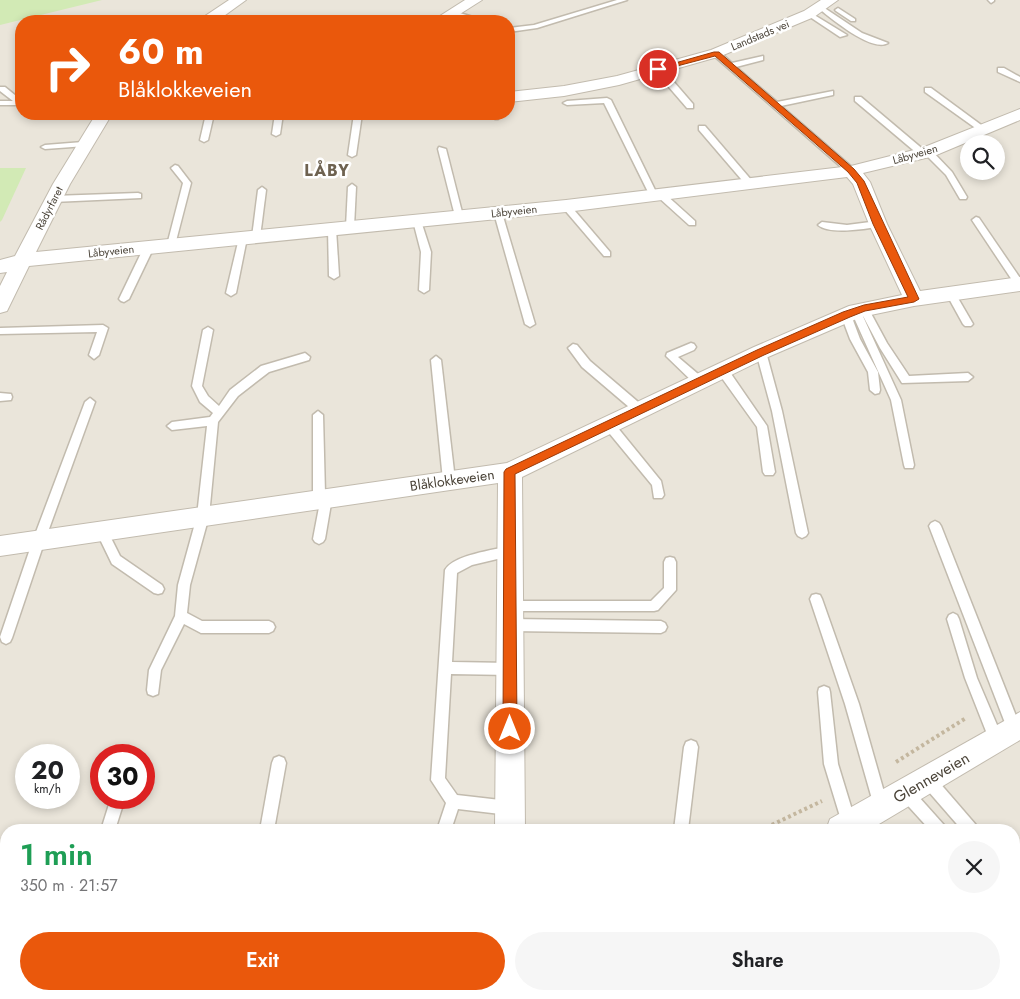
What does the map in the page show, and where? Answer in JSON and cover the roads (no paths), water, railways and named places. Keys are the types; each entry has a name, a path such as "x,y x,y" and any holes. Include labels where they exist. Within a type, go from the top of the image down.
{"street":[{"path":"215,15 239,0"},
{"path":"450,15 475,0"},
{"name":"Landstads vei","path":"515,96 564,91 619,80 716,53 821,6"},
{"name":"Låbyveien","path":"0,267 22,260 566,206 851,170 925,152 1020,114"},
{"name":"Rådyrfaret","path":"0,306 53,199 83,144 100,120"},
{"path":"851,170 861,182 878,224 914,299"},
{"name":"Blåklokkeveien","path":"0,546 510,472 761,352 855,311 914,299 1020,284"},
{"path":"510,472 510,819"},
{"name":"Glenneveien","path":"850,824 1010,731"}],"lane":[{"path":"515,29 535,26 624,0"},
{"path":"821,6 853,20"},
{"path":"821,6 843,35"},
{"path":"821,6 862,35 878,44 884,42"},
{"path":"453,13 460,15"},
{"path":"716,53 851,170"},
{"path":"731,66 760,58"},
{"path":"658,69 690,106"},
{"path":"1001,70 1020,80"},
{"path":"2,89 15,99"},
{"path":"928,90 984,130"},
{"path":"776,105 830,93"},
{"path":"858,99 925,152 949,174 963,197"},
{"path":"567,103 607,100 657,196 692,223"},
{"path":"0,104 15,103"},
{"path":"204,140 209,120"},
{"path":"276,134 278,120"},
{"path":"352,155 357,120"},
{"path":"702,128 750,184"},
{"path":"45,147 83,144"},
{"path":"442,149 459,216"},
{"path":"171,245 186,183 175,168"},
{"path":"350,227 352,187"},
{"path":"231,293 262,190"},
{"path":"53,199 138,196"},
{"path":"566,206 607,254"},
{"path":"498,213 530,324"},
{"name":"Blåklokkeveien","path":"976,220 1020,284"},
{"path":"418,221 426,252 424,290"},
{"path":"822,225 847,228 878,224"},
{"path":"332,229 334,276"},
{"path":"124,299 149,247"},
{"path":"952,295 968,324"},
{"path":"855,311 883,345 906,380 968,377"},
{"path":"855,311 855,339 873,372 875,390"},
{"path":"855,311 896,400 909,465"},
{"path":"0,331 103,328 94,355"},
{"path":"208,330 196,386 217,417"},
{"path":"691,347 671,356 700,382"},
{"path":"573,348 586,364 640,410"},
{"path":"761,352 777,411 802,533"},
{"path":"153,690 155,670 181,616 184,585 203,516 217,417 234,393 265,369 305,357"},
{"path":"436,360 449,480"},
{"path":"723,371 762,426 769,472"},
{"path":"6,638 39,540 90,402"},
{"path":"318,415 323,498 319,540"},
{"path":"172,426 217,417"},
{"path":"609,424 657,484 658,495"},
{"path":"935,526 1010,731"},
{"path":"102,531 116,560 158,589"},
{"path":"510,550 470,560 451,570 438,780 454,802 510,819"},
{"path":"510,616 654,606 670,590 670,562"},
{"path":"816,599 852,704 881,806"},
{"path":"181,616 201,627 269,627"},
{"path":"510,616 661,627"},
{"path":"953,620 971,678 983,707 1010,731"},
{"path":"445,668 510,669"},
{"path":"824,692 831,764 840,793 845,824"},
{"path":"682,824 691,747"},
{"path":"268,824 278,763"},
{"path":"916,786 936,824"},
{"path":"916,786 964,824"},
{"path":"446,824 454,802"},
{"path":"110,824 115,809"}],"district":[{"name":"LÅBY","path":"327,170"}]}
